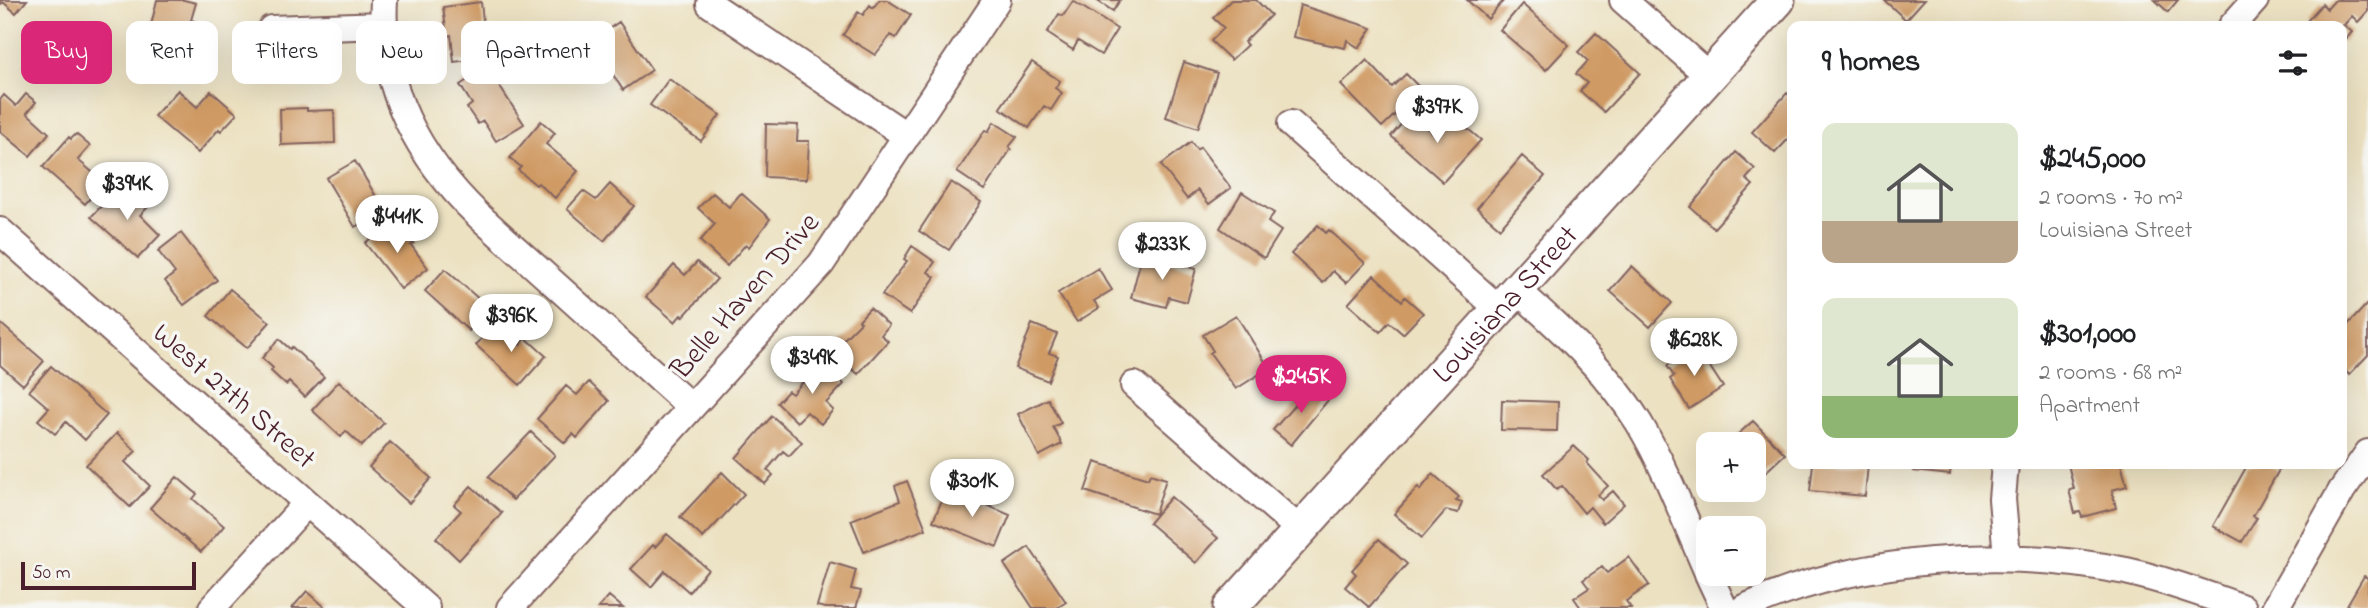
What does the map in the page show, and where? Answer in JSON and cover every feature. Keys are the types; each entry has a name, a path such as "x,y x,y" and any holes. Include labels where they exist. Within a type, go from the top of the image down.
{"main road":[{"name":"Louisiana Street","path":"1230,608 1778,0"}],"street":[{"name":"Belle Haven Drive","path":"510,608 821,264 998,0"},
{"path":"1623,0 1710,77"},
{"path":"2236,21 2255,0"},
{"path":"710,4 907,136"},
{"path":"328,21 384,13 393,86 412,128 448,185 691,407"},
{"path":"1291,124 1508,299 1586,354 1611,384 1656,453 1696,545"},
{"name":"West 27th Street","path":"0,231 426,608"},
{"path":"1134,385 1300,530"},
{"path":"2275,608 2342,490 2368,453"},
{"path":"2005,469 2003,499 2007,557"},
{"path":"212,608 307,503"},
{"path":"1744,608 1797,588 1858,572 1920,562 2007,557 2067,561 2127,572 2243,608"},
{"path":"1714,586 1724,608"}],"building":[{"path":"0,0 27,0 16,13 3,2 0,5"},
{"path":"157,0 196,3 191,20 194,21 152,21"},
{"path":"879,0 887,0 911,15 896,38 891,35 875,55 843,35 858,12 863,15 870,5 873,8"},
{"path":"1096,0 1120,0 1113,11"},
{"path":"1231,0 1256,0 1271,15 1244,42 1247,45 1231,60 1211,41 1224,28 1213,18"},
{"path":"1467,0 1504,0 1488,19"},
{"path":"1884,0 1924,0 1906,20"},
{"path":"2155,0 2178,0 2168,12"},
{"path":"2335,0 2368,0 2368,11 2358,22 2352,16 2347,22 2307,21 2322,4 2327,9"},
{"path":"1073,1 1117,29 1101,55 1078,41 1073,50 1047,33 1059,14 1063,16"},
{"path":"481,2 483,21 461,21 461,61 454,62 451,35 447,36 443,7"},
{"path":"1522,4 1569,45 1546,70 1500,30"},
{"path":"1300,5 1372,28 1359,48 1347,40 1345,48 1293,37"},
{"path":"619,22 652,70 623,90 615,78 615,25"},
{"path":"1596,33 1640,73 1604,112 1580,91 1587,83 1576,74 1588,61 1578,52"},
{"path":"1367,60 1392,87 1406,74 1419,87 1382,127 1341,85"},
{"path":"1032,62 1060,81 1055,88 1062,93 1051,110 1044,106 1029,128 1000,108"},
{"path":"1184,62 1217,73 1198,128 1166,117"},
{"path":"669,79 720,115 701,141 650,105"},
{"path":"498,84 524,124 496,141 483,121 478,124 467,108 472,104 460,85"},
{"path":"178,90 197,107 211,91 237,114 221,131 219,129 198,153 154,116"},
{"path":"1787,93 1787,140 1775,153 1752,132"},
{"path":"26,94 36,102 27,113 49,133 30,156 0,131 0,100 4,95 16,106"},
{"path":"307,108 307,111 334,110 335,143 281,145 280,109"},
{"path":"1411,113 1437,136 1454,117 1481,140 1443,182 1391,136"},
{"path":"541,121 555,133 546,144 578,171 555,198 518,170 521,167 510,158"},
{"path":"994,122 1017,137 984,190 957,172 985,130 988,132"},
{"path":"766,124 798,125 797,141 809,141 807,179 765,177"},
{"path":"76,134 90,146 78,160 104,182 85,204 43,167 69,137 71,139"},
{"path":"1191,142 1197,150 1200,147 1231,188 1209,204 1198,190 1187,199 1161,165"},
{"path":"1736,152 1755,169 1746,179 1753,185 1714,228 1690,207"},
{"path":"1522,156 1545,176 1500,228 1477,208"},
{"path":"355,161 384,210 355,227 326,178"},
{"path":"951,182 981,202 949,250 919,231"},
{"path":"610,184 634,206 604,241 567,209 583,191 596,200"},
{"path":"134,190 150,205 140,215 160,235 138,258 91,217 115,191 124,201"},
{"path":"1242,192 1274,213 1268,222 1281,231 1264,258 1220,228"},
{"path":"713,193 729,207 741,193 770,219 749,247 746,244 727,266 700,241 715,224 698,208"},
{"path":"392,222 401,234 405,231 414,243 411,245 428,268 401,289 365,243"},
{"path":"1318,225 1326,233 1329,230 1365,263 1346,283 1333,271 1323,283 1291,254"},
{"path":"181,233 217,280 184,305 165,281 175,273 158,251"},
{"path":"912,246 935,262 928,272 935,277 910,314 882,295 907,261 904,259"},
{"path":"1142,255 1196,269 1187,302 1169,297 1166,307 1131,298"},
{"path":"697,262 717,279 683,317 681,315 675,322 646,297 674,265 685,275"},
{"path":"1632,266 1672,303 1650,327 1610,291"},
{"path":"1098,268 1112,290 1094,301 1099,308 1077,322 1058,293"},
{"path":"445,269 489,308 469,331 425,291"},
{"path":"1374,275 1402,301 1405,297 1423,313 1403,334 1389,322 1380,332 1348,304"},
{"path":"230,289 270,322 247,348 208,316"},
{"path":"2368,303 2368,355 2349,375 2347,373 2347,326"},
{"path":"870,308 889,325 881,335 888,341 858,374 832,351 861,322 859,320"},
{"path":"1236,315 1269,368 1236,389 1210,353 1213,351 1203,335"},
{"path":"0,323 44,361 23,385 0,365"},
{"path":"496,323 520,345 526,338 546,356 520,385 476,345"},
{"path":"1032,324 1057,334 1049,353 1058,356 1048,381 1015,368"},
{"path":"279,339 290,349 292,347 324,377 305,397 289,382 286,385 262,358"},
{"path":"1697,347 1723,387 1689,409 1670,379 1674,376 1667,366"},
{"path":"821,363 844,384 826,403 833,410 821,424 807,412 797,422 777,403 788,391 792,394"},
{"path":"51,366 107,415 85,440 66,422 55,434 38,420 49,408 29,391"},
{"path":"339,381 384,423 362,446 346,431 341,437 312,410"},
{"path":"589,382 609,401 577,438 573,434 565,443 537,419 566,386 577,395"},
{"path":"1312,385 1329,399 1291,445 1273,430"},
{"path":"1048,399 1061,423 1053,427 1062,444 1039,456 1018,414"},
{"path":"1502,400 1558,402 1557,431 1501,430"},
{"path":"772,416 802,442 789,456 783,451 767,470 773,475 765,484 736,458"},
{"path":"1753,421 1764,432 1741,432"},
{"path":"531,432 555,455 513,500 488,477"},
{"path":"117,433 136,451 125,462 150,486 130,507 86,465"},
{"path":"1766,434 1785,454 1766,472"},
{"path":"390,442 431,478 409,503 369,467"},
{"path":"1574,446 1589,460 1587,463 1608,486 1598,495 1602,500 1613,491 1624,504 1603,523 1590,507 1584,513 1562,486 1557,490 1543,474"},
{"path":"1095,462 1148,479 1150,474 1166,479 1155,514 1085,491"},
{"path":"1812,469 1868,469 1865,496 1810,491"},
{"path":"1914,469 1951,469 1950,475"},
{"path":"2069,469 2122,469 2127,486 2112,490 2116,508 2082,517 2080,512 2075,513 2069,490 2074,489"},
{"path":"2245,469 2279,470 2253,516 2257,518 2242,542 2213,526"},
{"path":"722,472 744,494 703,538 680,517"},
{"path":"1433,474 1459,497 1456,500 1462,502 1458,513 1446,510 1422,538 1394,514"},
{"path":"177,477 197,494 193,499 224,526 201,552 150,508"},
{"path":"907,481 926,529 864,552 851,520 900,501 895,486"},
{"path":"471,486 502,513 459,560 436,538 461,511 454,505"},
{"path":"946,491 1010,515 997,547 933,521"},
{"path":"1171,497 1218,538 1196,563 1149,523"},
{"path":"667,534 708,569 689,592 665,571 651,587 631,569"},
{"path":"1379,539 1407,564 1369,607 1345,587 1356,574 1352,570"},
{"path":"1029,547 1066,602 1057,608 1033,608 1004,564"},
{"path":"1629,557 1649,585 1626,601 1631,608 1581,608 1574,598 1589,588 1583,580 1602,567 1607,573"},
{"path":"830,562 856,570 851,589 861,591 856,608 817,606"},
{"path":"2364,576 2368,578 2368,608 2353,608 2347,605"},
{"path":"307,591 326,608 292,608"},
{"path":"609,596 623,608 598,608"}]}
